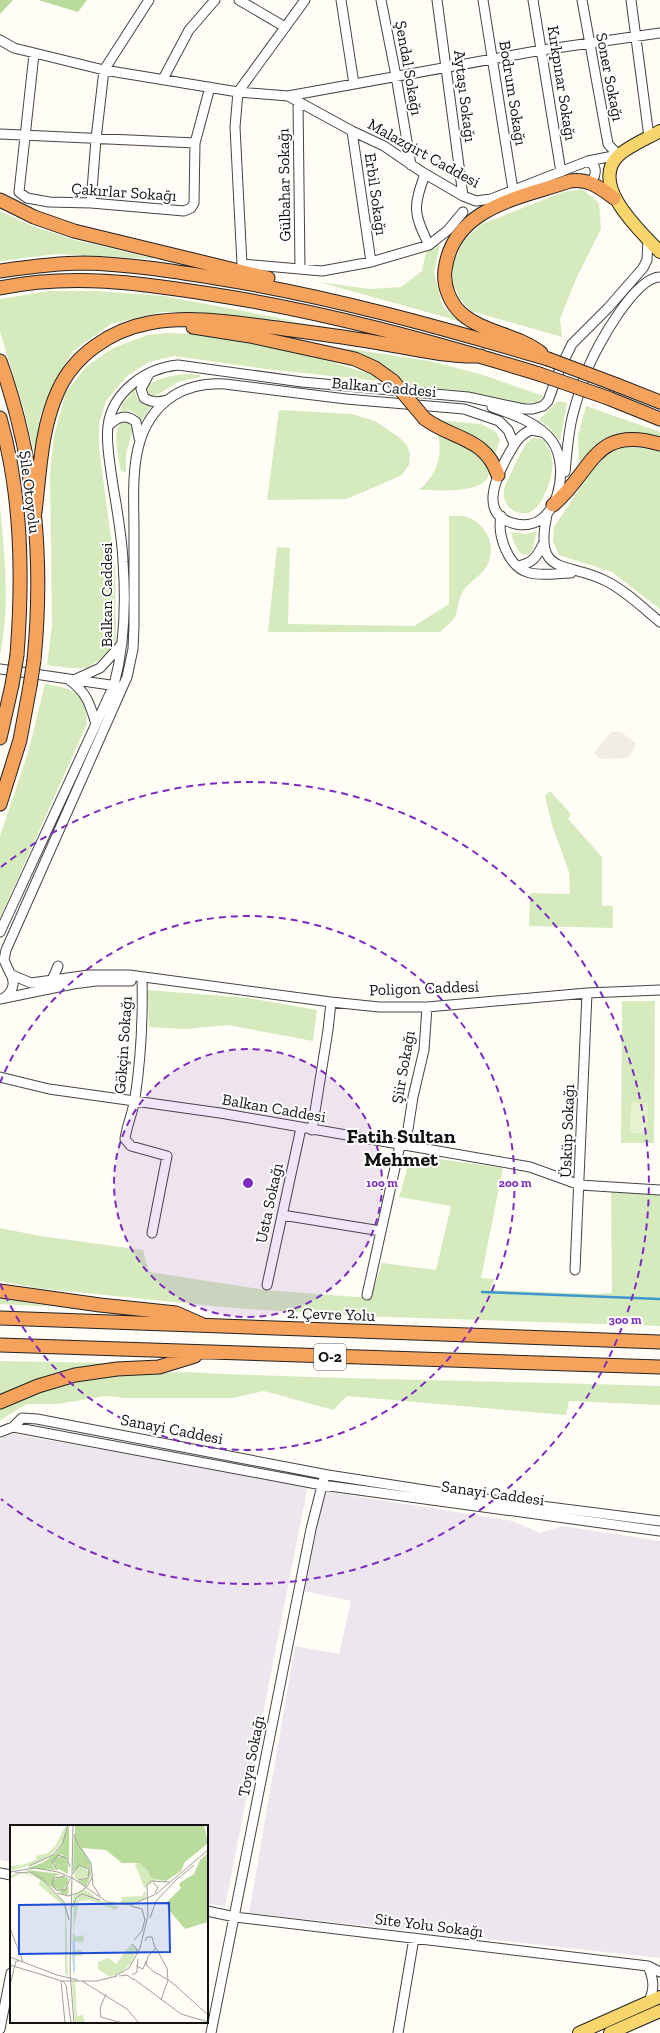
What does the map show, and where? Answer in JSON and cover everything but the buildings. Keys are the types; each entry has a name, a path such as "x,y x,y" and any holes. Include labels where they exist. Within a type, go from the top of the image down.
{"highway":[{"path":"548,359 533,347 518,339 480,325 462,314 454,306 445,284 446,259 451,246 458,234 481,213 570,181 581,179 589,181 614,198"},
{"path":"0,200 34,217 74,231 273,280 316,296"},
{"path":"0,271 62,264 131,266 247,283 316,296 450,330 548,359 660,402"},
{"path":"0,288 38,282 86,279 158,285 288,307 376,327 481,356 608,398 660,419"},
{"path":"35,512 44,441 50,413 59,389 76,363 94,346 112,335 148,323 166,321 230,322 378,342 440,355 481,356"},
{"path":"166,321 200,329 292,344 355,358 375,368 393,382 425,419 444,431 469,440 480,447 492,461 498,475"},
{"name":"Şile Otoyolu","path":"0,361 9,388 26,458 35,512 39,570 34,660 30,686 20,740 0,804"},
{"name":"Şile Otoyolu","path":"0,418 11,465 18,519 20,598 17,655 0,738"},
{"path":"550,510 568,491 598,451 612,443 624,440 634,439 660,444"},
{"path":"0,1291 100,1305 176,1313 207,1327"},
{"name":"2. Çevre Yolu","path":"0,1318 207,1327 660,1342"},
{"name":"O-2","path":"0,1345 660,1367"},
{"path":"0,1402 38,1386 75,1376 117,1370 159,1367 204,1353"}],"main road":[{"name":"Malazgirt Caddesi","path":"618,155 660,131"},
{"path":"618,155 612,163 609,172 609,181 614,198 660,252"},
{"path":"579,2033 660,1997"},
{"path":"610,2033 660,2011"}],"street":[{"path":"91,203 96,139 104,70 149,0"},
{"path":"163,79 189,30 215,0"},
{"path":"239,0 285,26"},
{"path":"305,0 238,92 235,127 242,264 322,271 371,262 429,245 448,230 463,212"},
{"path":"341,0 354,84"},
{"name":"Şendal Sokağı","path":"381,0 411,165"},
{"name":"Aytaşı Sokağı","path":"438,0 463,196"},
{"name":"Bodrum Sokağı","path":"483,0 513,190"},
{"name":"Kırkpınar Sokağı","path":"533,0 561,172"},
{"name":"Soner Sokağı","path":"582,0 588,43 608,144 618,155"},
{"path":"631,0 649,137"},
{"path":"0,40 14,48 34,54 104,70 210,86 238,92 288,96 542,50 660,33"},
{"path":"26,135 34,54"},
{"name":"Çakırlar Sokağı","path":"26,135 20,192 27,198 49,202 91,203 184,211 191,208 194,203 195,143 210,86"},
{"name":"Malazgirt Caddesi","path":"288,96 352,131 384,146 425,174 463,196 476,201 484,201 588,161 618,155"},
{"name":"Gülbahar Sokağı","path":"298,101 300,269"},
{"name":"Erbil Sokağı","path":"352,131 371,262"},
{"path":"0,134 195,143"},
{"path":"588,161 596,170 593,179 589,181"},
{"path":"425,174 416,203 416,218 429,245"},
{"path":"169,399 159,402 150,402 144,398 141,388 151,371 165,366 178,365 302,382 468,397 529,409 542,406 548,401 559,370 572,344 608,308 643,268 647,260 648,239"},
{"path":"660,277 652,278 638,290 620,313 597,349 588,368 572,416 565,474 550,510 543,533 543,544 552,561 558,565 614,585 660,622"},
{"name":"Balkan Caddesi","path":"0,932 114,685 123,643 123,561 108,448 108,426 118,400 129,388 151,371"},
{"name":"Balkan Caddesi","path":"169,399 191,387 213,383 338,398 464,410 499,421 508,430 514,444"},
{"path":"468,397 521,418 548,436 557,450 560,461 559,486"},
{"path":"139,443 149,420 157,409 169,399"},
{"path":"108,426 116,419 125,416 131,417 136,422 139,443"},
{"path":"542,432 531,430 525,432 514,444 498,475 492,495 493,503 501,516 515,524 524,524 540,520 550,510"},
{"name":"Balkan Caddesi","path":"10,973 4,960 6,950 124,687 131,659 134,626 134,464 139,443"},
{"path":"501,516 499,527 504,546 517,566 523,571 531,573 585,574"},
{"path":"517,566 528,564 534,560 543,544"},
{"path":"71,679 100,668 123,643"},
{"path":"0,669 124,687"},
{"path":"71,679 87,696 96,724"},
{"path":"0,966 10,973 31,982 72,976 103,974 129,975 142,978"},
{"path":"52,980 58,966"},
{"path":"0,999 6,996 13,987 10,973"},
{"path":"0,999 73,984 96,981 130,981 142,978"},
{"name":"Poligon Caddesi","path":"142,978 379,1007 427,1007 587,993 660,990"},
{"name":"Gökçin Sokağı","path":"142,978 142,1028 134,1101 132,1114 126,1124 125,1139 131,1146 167,1156 152,1233"},
{"name":"Üsküp Sokağı","path":"575,1270 580,1185 587,993"},
{"path":"312,1130 331,1002"},
{"name":"Şiir Sokağı","path":"367,1295 400,1146 408,1128 413,1097 424,1050 427,1007"},
{"name":"Balkan Caddesi","path":"0,1077 49,1089 220,1113 400,1146 530,1167 580,1185 660,1190"},
{"name":"Usta Sokağı","path":"267,1285 301,1128"},
{"path":"282,1214 381,1231"},
{"name":"Sanayi Caddesi","path":"0,1432 13,1426 22,1418 36,1419 328,1475 470,1497 660,1521"},
{"name":"Sanayi Caddesi","path":"13,1426 322,1484 660,1531"},
{"path":"322,1484 324,1478 328,1475"},
{"name":"Toya Sokağı","path":"211,2033 311,1529 322,1484"},
{"path":"0,1873 10,1875"},
{"name":"Site Yolu Sokağı","path":"208,1911 235,1916 648,1966 660,1972"},
{"path":"398,2033 414,1938"},
{"path":"648,1966 654,1984 648,2003"},
{"path":"0,2029 10,1979"}],"shaded area":[{"path":"611,732 621,732 636,743 628,758 601,759 594,753"},
{"path":"12,1434 308,1485 225,1907 208,1903 208,1825 10,1825 10,1862 0,1860 0,1439"},
{"path":"323,1491 513,1521 540,1533 563,1526 660,1541 660,1958 249,1913 295,1646 339,1654 351,1601 304,1591"}],"green space":[{"path":"0,0 13,0 0,14"},
{"path":"38,0 87,0 78,12"},
{"path":"582,189 599,203 601,229 576,279 560,319 562,337 471,311 460,299 453,283 453,264 463,241 482,224 563,192"},
{"path":"0,211 32,226 75,240 155,259 56,254 0,261"},
{"path":"436,245 440,245 434,272 443,307 459,321 319,282 369,289 401,287 422,271 426,252"},
{"path":"49,291 96,291 164,296 300,322 196,312 162,312 111,324 73,351 53,384 40,416 35,457 25,413 0,332 0,299"},
{"path":"166,333 219,337 271,346 297,352 374,375 378,381 266,369 174,356 149,362 128,375 106,401 99,423 99,448 115,568 116,642 104,656 88,668 70,668 47,665 52,625 50,474 54,436 66,392 87,366 113,348 148,335"},
{"path":"345,348 429,361 480,374 544,396 537,402 517,404 456,390 405,386 377,364"},
{"path":"188,374 200,375 200,377 178,382 154,397 150,396 146,391 148,385 157,380"},
{"path":"135,389 137,399 142,404 151,407 141,421 132,411 126,410 119,413 124,402"},
{"path":"558,401 567,403 560,441 550,428 539,420"},
{"path":"586,406 660,432 660,439 643,436 579,466 578,436"},
{"path":"279,410 352,414 375,421 400,438 407,445 410,454 409,465 402,475 347,499 267,500"},
{"path":"437,420 481,424 496,432 500,440 495,455 480,444"},
{"path":"122,422 129,423 133,429 126,454 126,472 121,471 116,438 117,431"},
{"path":"437,432 478,451 486,460 489,468 489,473 486,480 479,485 459,490 419,490 430,477 437,464 440,449"},
{"path":"533,438 542,439 547,446 552,460 552,474 543,498 535,509 525,513 515,512 505,501 504,489 522,451"},
{"path":"619,447 646,448 660,452 660,609 612,572 559,555 553,541 554,527 599,460"},
{"path":"0,507 4,544 6,600 0,655"},
{"path":"449,516 465,516 481,526 489,539 491,554 485,569 463,591 454,619 440,632 268,632 277,547 290,548 288,624 414,626 449,604"},
{"path":"537,531 532,551 524,555 520,553 511,532 525,534"},
{"path":"45,684 72,690 77,694 84,704 87,724 0,918 0,836 28,753"},
{"path":"550,791 571,814 568,819 602,857 602,906 613,906 613,928 529,926 530,893 570,894 569,872 552,825 545,796"},
{"path":"148,990 248,998 317,1010 313,1041 228,1025 185,1029 149,1027"},
{"path":"622,1001 655,1001 654,1143 621,1143"},
{"path":"631,1102 648,1103 647,1133 630,1133"},
{"path":"411,1155 503,1168 481,1278 494,1279 490,1290 594,1294 612,1293 611,1191 660,1192 660,1326 360,1316 233,1308 37,1288 0,1281 0,1228 40,1236 143,1250 149,1272 265,1290 371,1298 382,1263 436,1270 451,1206 399,1197"},
{"path":"0,1298 54,1307 0,1304"},
{"path":"0,1361 110,1364 53,1374 0,1395"},
{"path":"185,1372 363,1379 660,1386 660,1405 569,1401 566,1415 347,1396 333,1410 264,1391 233,1398 124,1398 106,1396 58,1404 27,1404 0,1420 0,1409 36,1391 54,1385 91,1378 129,1374"}],"waterway":[{"path":"482,1292 660,1299"}],"district":[{"name":"Fatih Sultan Mehmet","path":"401,1148"}]}
